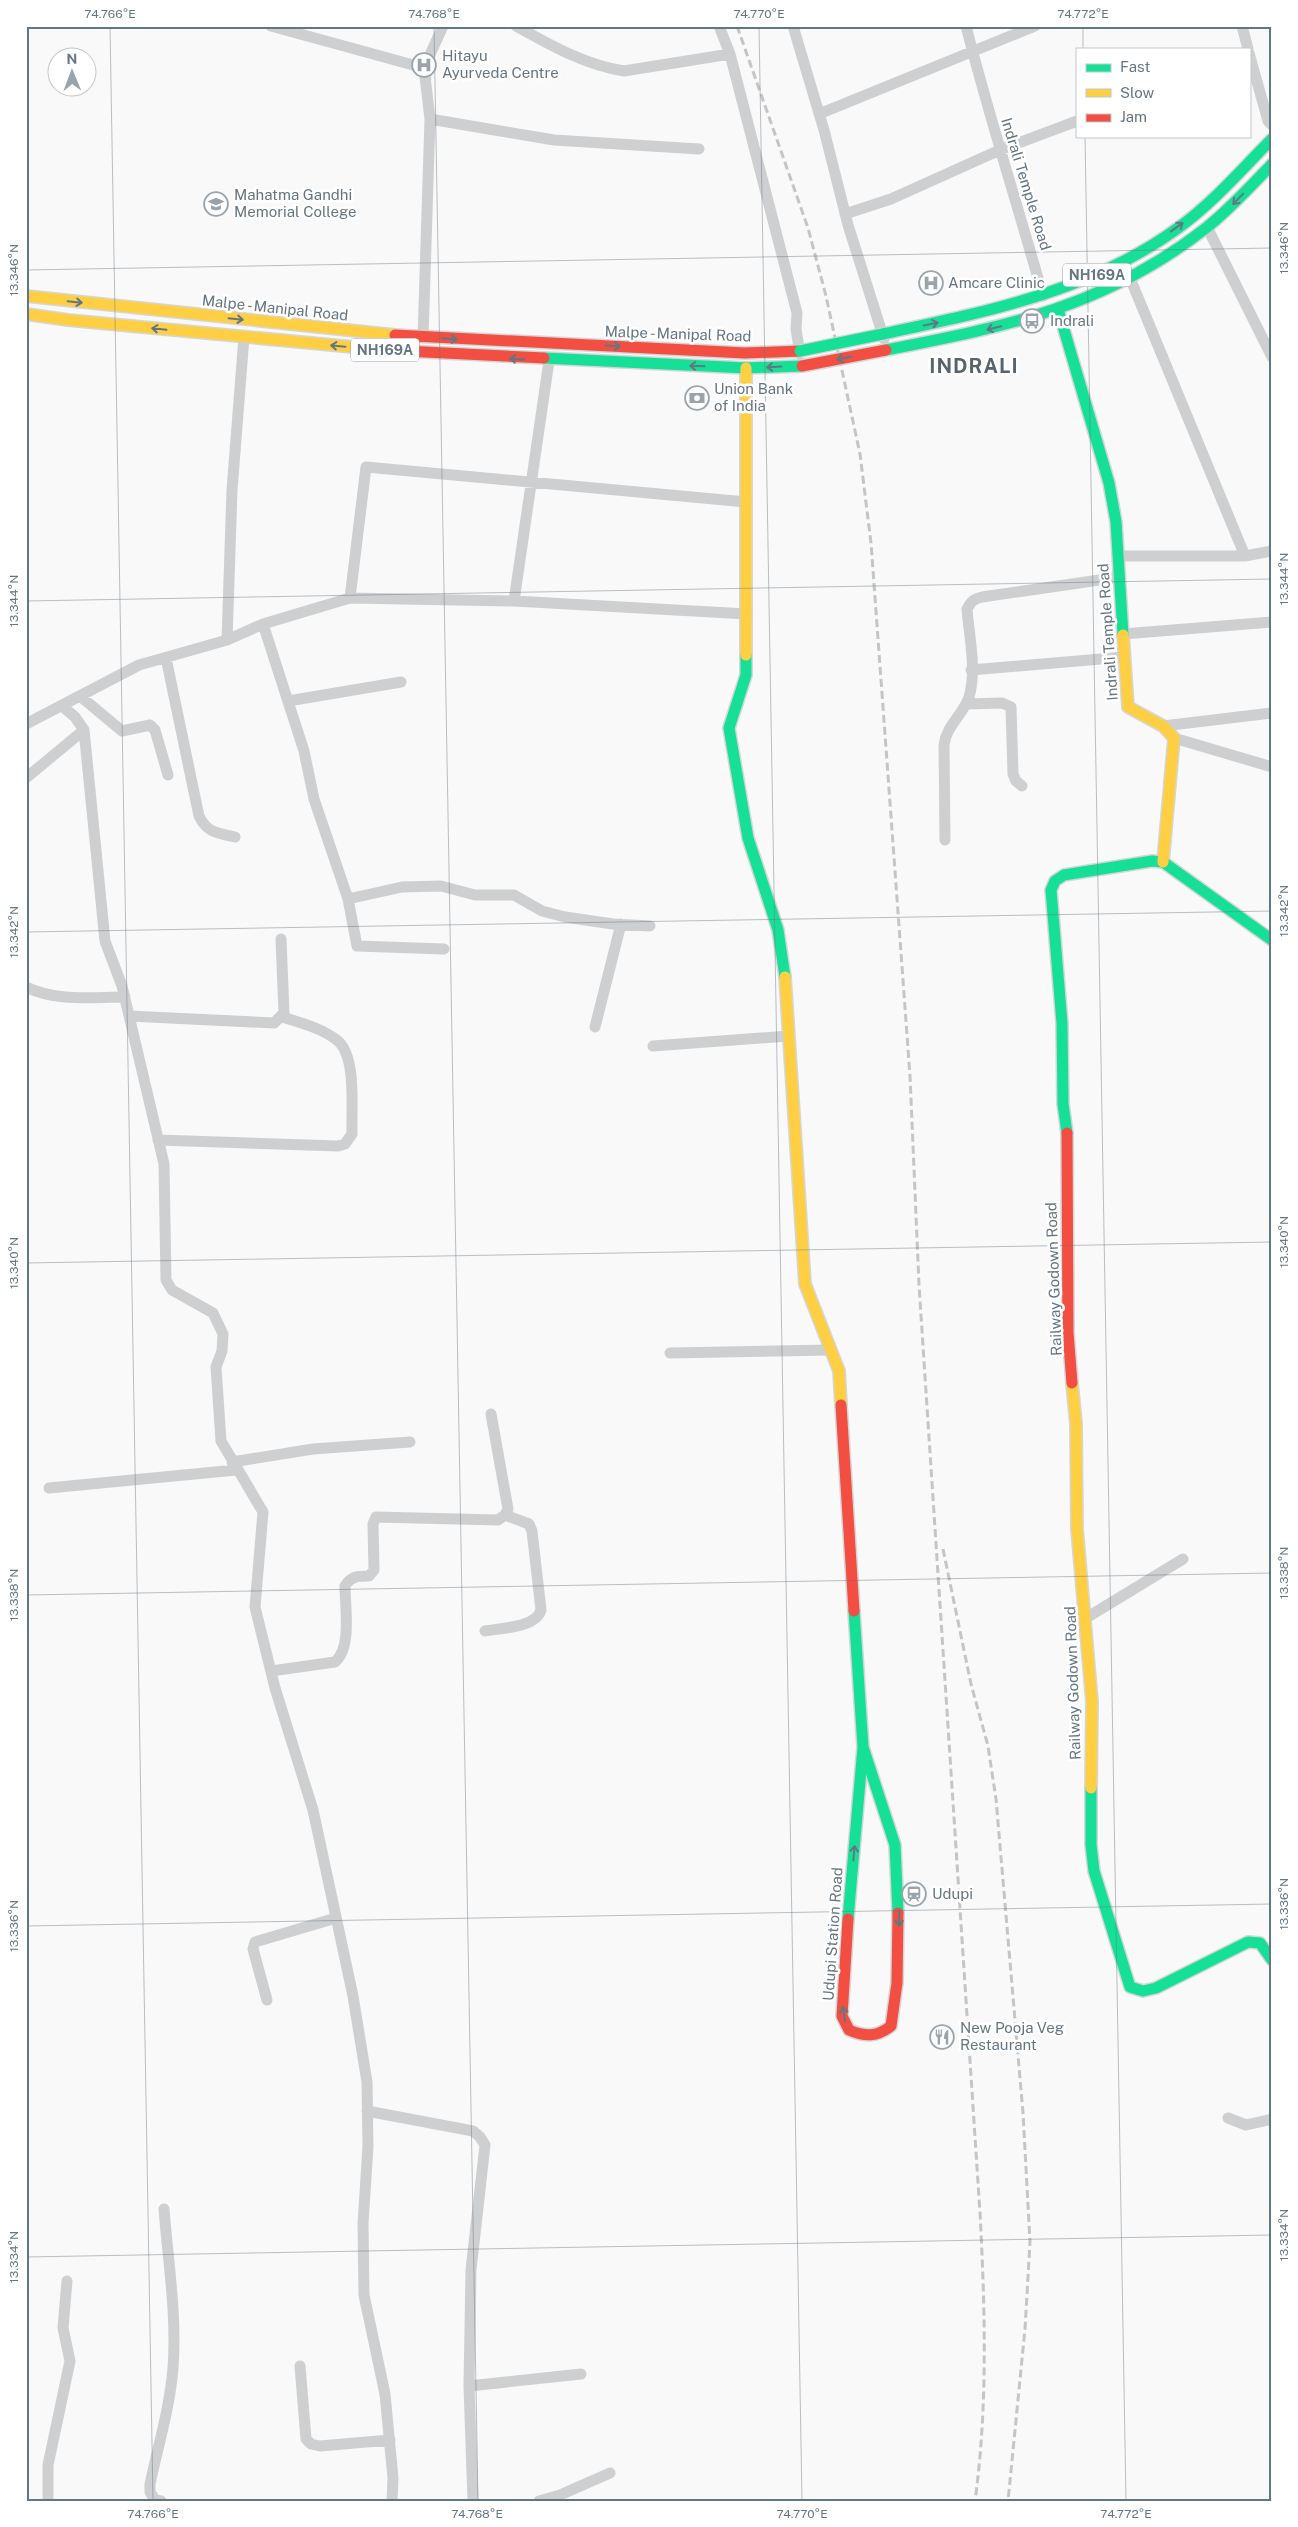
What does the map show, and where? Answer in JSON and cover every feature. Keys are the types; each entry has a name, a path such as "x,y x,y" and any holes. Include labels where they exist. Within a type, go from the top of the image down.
{"main road":[{"name":"Malpe - Manipal Road","path":"26,296 423,338 744,353 800,350 985,312 1043,296 1095,276 1161,239 1201,209 1272,139"},
{"name":"NH169A","path":"746,368 802,366 1010,324 1058,309 1130,278 1172,253 1207,227 1272,164"},
{"path":"1161,239 1172,253"},
{"name":"Indrali Temple Road","path":"1058,309 1109,483 1116,522 1128,707 1163,726 1174,738"},
{"name":"Malpe - Manipal Road","path":"26,314 396,352 746,368"},
{"path":"746,368 746,675 729,728 748,838 778,930 785,971 805,1284 839,1371 863,1747"},
{"path":"1174,738 1164,862 1272,940"},
{"name":"Railway Godown Road","path":"1164,862 1152,861 1064,875 1054,881 1051,890 1062,1023 1063,1104 1068,1145 1068,1333 1076,1424 1077,1529 1092,1702 1094,1871 1130,1987 1142,1992 1156,1988 1248,1942 1255,1941 1262,1944 1272,1960"},
{"name":"Udupi Station Road","path":"863,1747 895,1845 899,1944 897,1983 891,2026 879,2036 863,2037 849,2030 842,2016 846,1939 863,1747"}],"street":[{"path":"271,26 424,68"},
{"path":"423,338 430,119 424,68 443,26"},
{"path":"516,26 563,53 624,72 730,54"},
{"path":"719,26 730,54 797,312 796,329 802,366"},
{"path":"793,26 819,114 845,214 883,334 886,350"},
{"name":"Indrali Temple Road","path":"966,26 987,109 1002,150 1043,296"},
{"path":"819,114 1035,26"},
{"path":"1242,26 1248,48"},
{"path":"1250,58 1268,121 1272,125"},
{"path":"430,119 554,140 700,149"},
{"path":"845,214 891,199 1002,150 1076,120"},
{"path":"1207,227 1272,356"},
{"path":"1130,278 1245,556"},
{"path":"189,332 191,314"},
{"path":"227,640 232,490 244,337"},
{"path":"514,601 533,482 549,360"},
{"path":"350,598 366,467 746,502"},
{"path":"1118,556 1245,556 1272,552"},
{"path":"945,840 945,736 966,704 971,670 967,609 974,599 1120,577"},
{"path":"26,724 139,665 227,640 263,624 350,598 514,601 747,614"},
{"path":"1123,634 1272,622"},
{"path":"263,624 304,751 314,799 348,899 357,946 444,949"},
{"path":"971,670 1124,657"},
{"path":"166,658 199,816 204,826 210,831 235,837"},
{"path":"288,701 401,682"},
{"path":"80,696 122,731 150,726 155,730 168,775"},
{"path":"966,704 1002,703 1011,707 1013,774 1016,781 1022,786"},
{"path":"62,706 75,716 84,730 105,940 125,998 164,1164 166,1280 172,1290 213,1313 223,1334 222,1351 216,1367 221,1441 234,1466 263,1512 255,1607 270,1670 312,1810 353,1996 367,2082 368,2146 363,2224 364,2295 386,2394 392,2501"},
{"path":"1163,726 1272,713"},
{"path":"26,778 84,730"},
{"path":"1174,738 1272,767"},
{"path":"348,899 402,887 441,886 475,895 514,896 542,911 621,924 650,926"},
{"path":"596,1027 621,924"},
{"path":"129,1016 274,1022 282,1017 284,1013 281,939"},
{"path":"26,988 60,997 125,998"},
{"path":"158,1140 338,1146 345,1144 352,1134 350,1061 340,1043 318,1029 282,1017"},
{"path":"654,1046 789,1036"},
{"path":"670,1353 831,1350"},
{"path":"270,1670 335,1662 341,1657 346,1647 345,1586 349,1580 357,1576 369,1576 374,1570 373,1524 376,1517 498,1520 505,1515 508,1509 492,1414"},
{"path":"49,1488 234,1466 313,1449 410,1442"},
{"path":"484,1631 532,1622 539,1616 541,1610 532,1531 529,1524 505,1515"},
{"path":"1086,1618 1183,1559"},
{"path":"267,2000 253,1948 255,1942 258,1939 336,1918"},
{"path":"367,2111 472,2131 480,2137 485,2145 471,2270 469,2386 473,2501"},
{"path":"1228,2118 1246,2125 1272,2119"},
{"path":"161,2501 155,2500 150,2492 150,2484 173,2370 174,2335 164,2209"},
{"path":"48,2501 48,2465 70,2360 63,2328 66,2282"},
{"path":"300,2366 306,2439 311,2444 320,2446 390,2440"},
{"path":"469,2386 581,2374"},
{"path":"539,2501 560,2495 610,2473"}],"railway":[{"path":"737,26 808,228 826,296 860,454 871,543 910,1076 919,1285 980,2213 984,2393 975,2501"},
{"path":"943,1549 971,1684 988,1746 996,1799 1023,2113 1030,2242 1025,2329 1008,2501"}],"traffic: fast":[{"path":"883,334 960,317 1036,296 1110,268 1145,250 1191,218 1215,197 1272,139"},
{"path":"886,350 1014,322 1054,310 1093,295 1131,277 1168,255 1215,221 1272,164"},
{"path":"1058,309 1109,483 1116,522 1123,635"},
{"path":"800,351 883,334"},
{"path":"544,358 746,368 802,366"},
{"path":"746,655 746,675 729,728 748,838 778,930 785,977"},
{"path":"1067,1133 1063,1104 1062,1023 1051,890 1055,881 1064,875 1152,861 1163,862 1272,940"},
{"path":"848,1919 863,1747 854,1611"},
{"path":"863,1747 895,1845 898,1913"},
{"path":"1091,1788 1091,1845 1094,1871 1130,1987 1143,1991 1156,1988 1248,1942 1260,1943 1272,1960"}],"traffic: slow":[{"path":"26,296 395,335"},
{"path":"26,314 68,320 385,350"},
{"path":"746,368 746,655"},
{"path":"1123,635 1128,707 1163,726 1174,738 1163,862"},
{"path":"785,977 805,1284 839,1371 841,1405"},
{"path":"1072,1383 1076,1424 1077,1529 1092,1702 1091,1788"}],"traffic: jam":[{"path":"395,335 745,353 800,351"},
{"path":"385,350 544,358"},
{"path":"802,366 886,350"},
{"path":"1067,1133 1068,1333 1072,1383"},
{"path":"841,1405 854,1611"},
{"path":"848,1919 842,2016 849,2030 871,2035 886,2030 891,2026 897,1983 898,1913"}],"place":[{"name":"Hitayu Ayurveda Centre","path":"424,65"},
{"name":"Mahatma Gandhi Memorial College","path":"216,204"},
{"name":"Amcare Clinic","path":"931,283"},
{"name":"Indrali","path":"1032,321"},
{"name":"Union Bank of India","path":"697,398"},
{"name":"Udupi","path":"914,1894"},
{"name":"New Pooja Veg Restaurant","path":"942,2037"}],"district":[{"name":"INDRALI","path":"974,366"}]}
